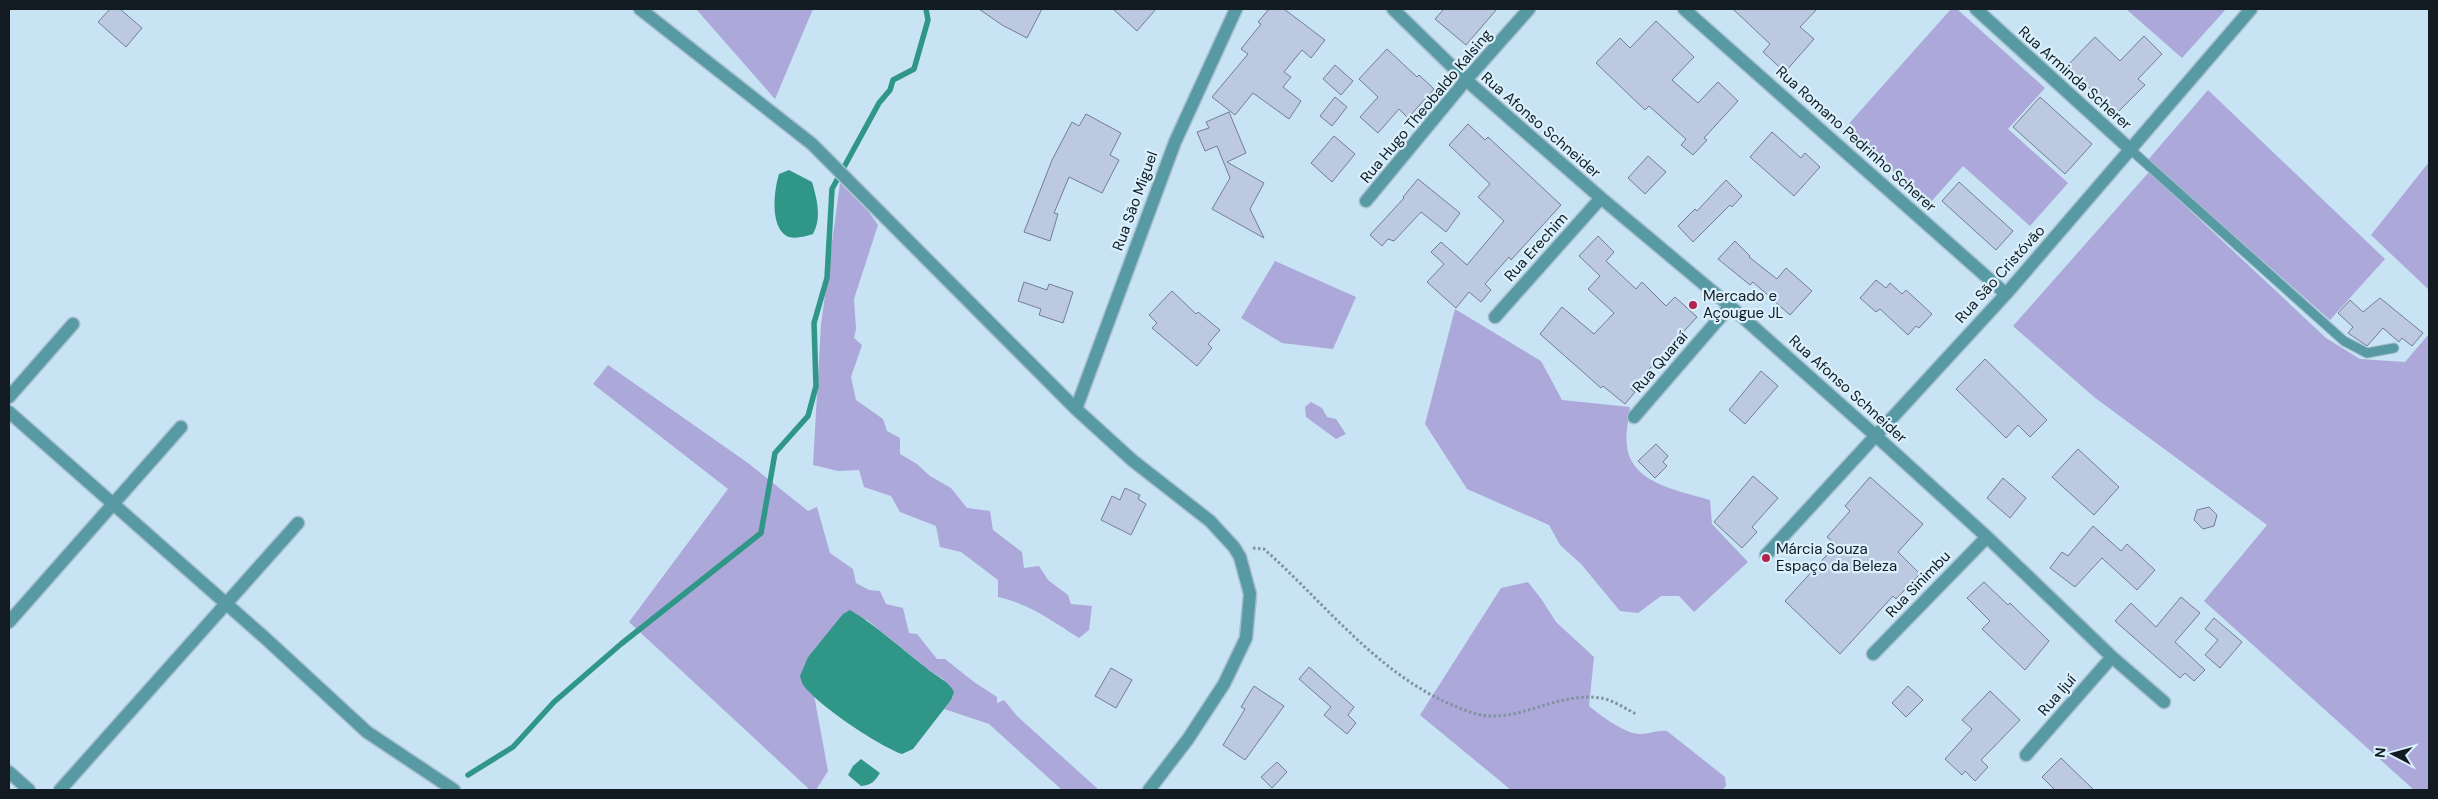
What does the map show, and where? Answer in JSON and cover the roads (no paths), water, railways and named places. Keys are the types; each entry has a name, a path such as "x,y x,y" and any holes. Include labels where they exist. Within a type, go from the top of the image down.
{"street":[{"path":"640,9 812,144 1076,409 1132,460 1210,521 1234,547 1240,557 1250,594 1246,638 1224,684 1188,739 1149,790"},
{"name":"Rua São Miguel","path":"1076,409 1175,142 1236,9"},
{"name":"Rua Afonso Schneider","path":"1393,9 1466,80 1601,198 1730,306 1876,436 2112,657 2164,702"},
{"name":"Rua Hugo Theobaldo Kalsing","path":"1366,201 1466,80 1529,9"},
{"name":"Rua Romano Pedrinho Scherer","path":"1684,9 2006,294"},
{"name":"Rua Arminda Scherer","path":"1976,9 2131,150"},
{"name":"Rua São Cristóvão","path":"1766,555 2006,294 2251,9"},
{"name":"Rua Erechim","path":"1495,317 1601,198"},
{"name":"Rua Quaraí","path":"1634,417 1730,306"},
{"path":"9,397 73,324"},
{"path":"9,412 367,732 454,790"},
{"path":"9,622 181,427"},
{"path":"60,790 298,523"},
{"name":"Rua Sinimbu","path":"1873,654 1986,537"},
{"name":"Rua Ijuí","path":"2026,755 2112,657"},
{"path":"9,772 29,790"}],"lane":[{"path":"2131,150 2344,341 2368,352 2394,348"}],"waterway":[{"path":"468,775 513,747 554,702 621,644 761,533 775,453 808,416 816,386 814,323 827,278 832,189 879,103 890,90 893,80 914,69 928,20 926,9"}],"place":[{"name":"Mercado e Açougue JL","path":"1693,305"},
{"name":"Márcia Souza Espaço da Beleza","path":"1766,558"}]}
